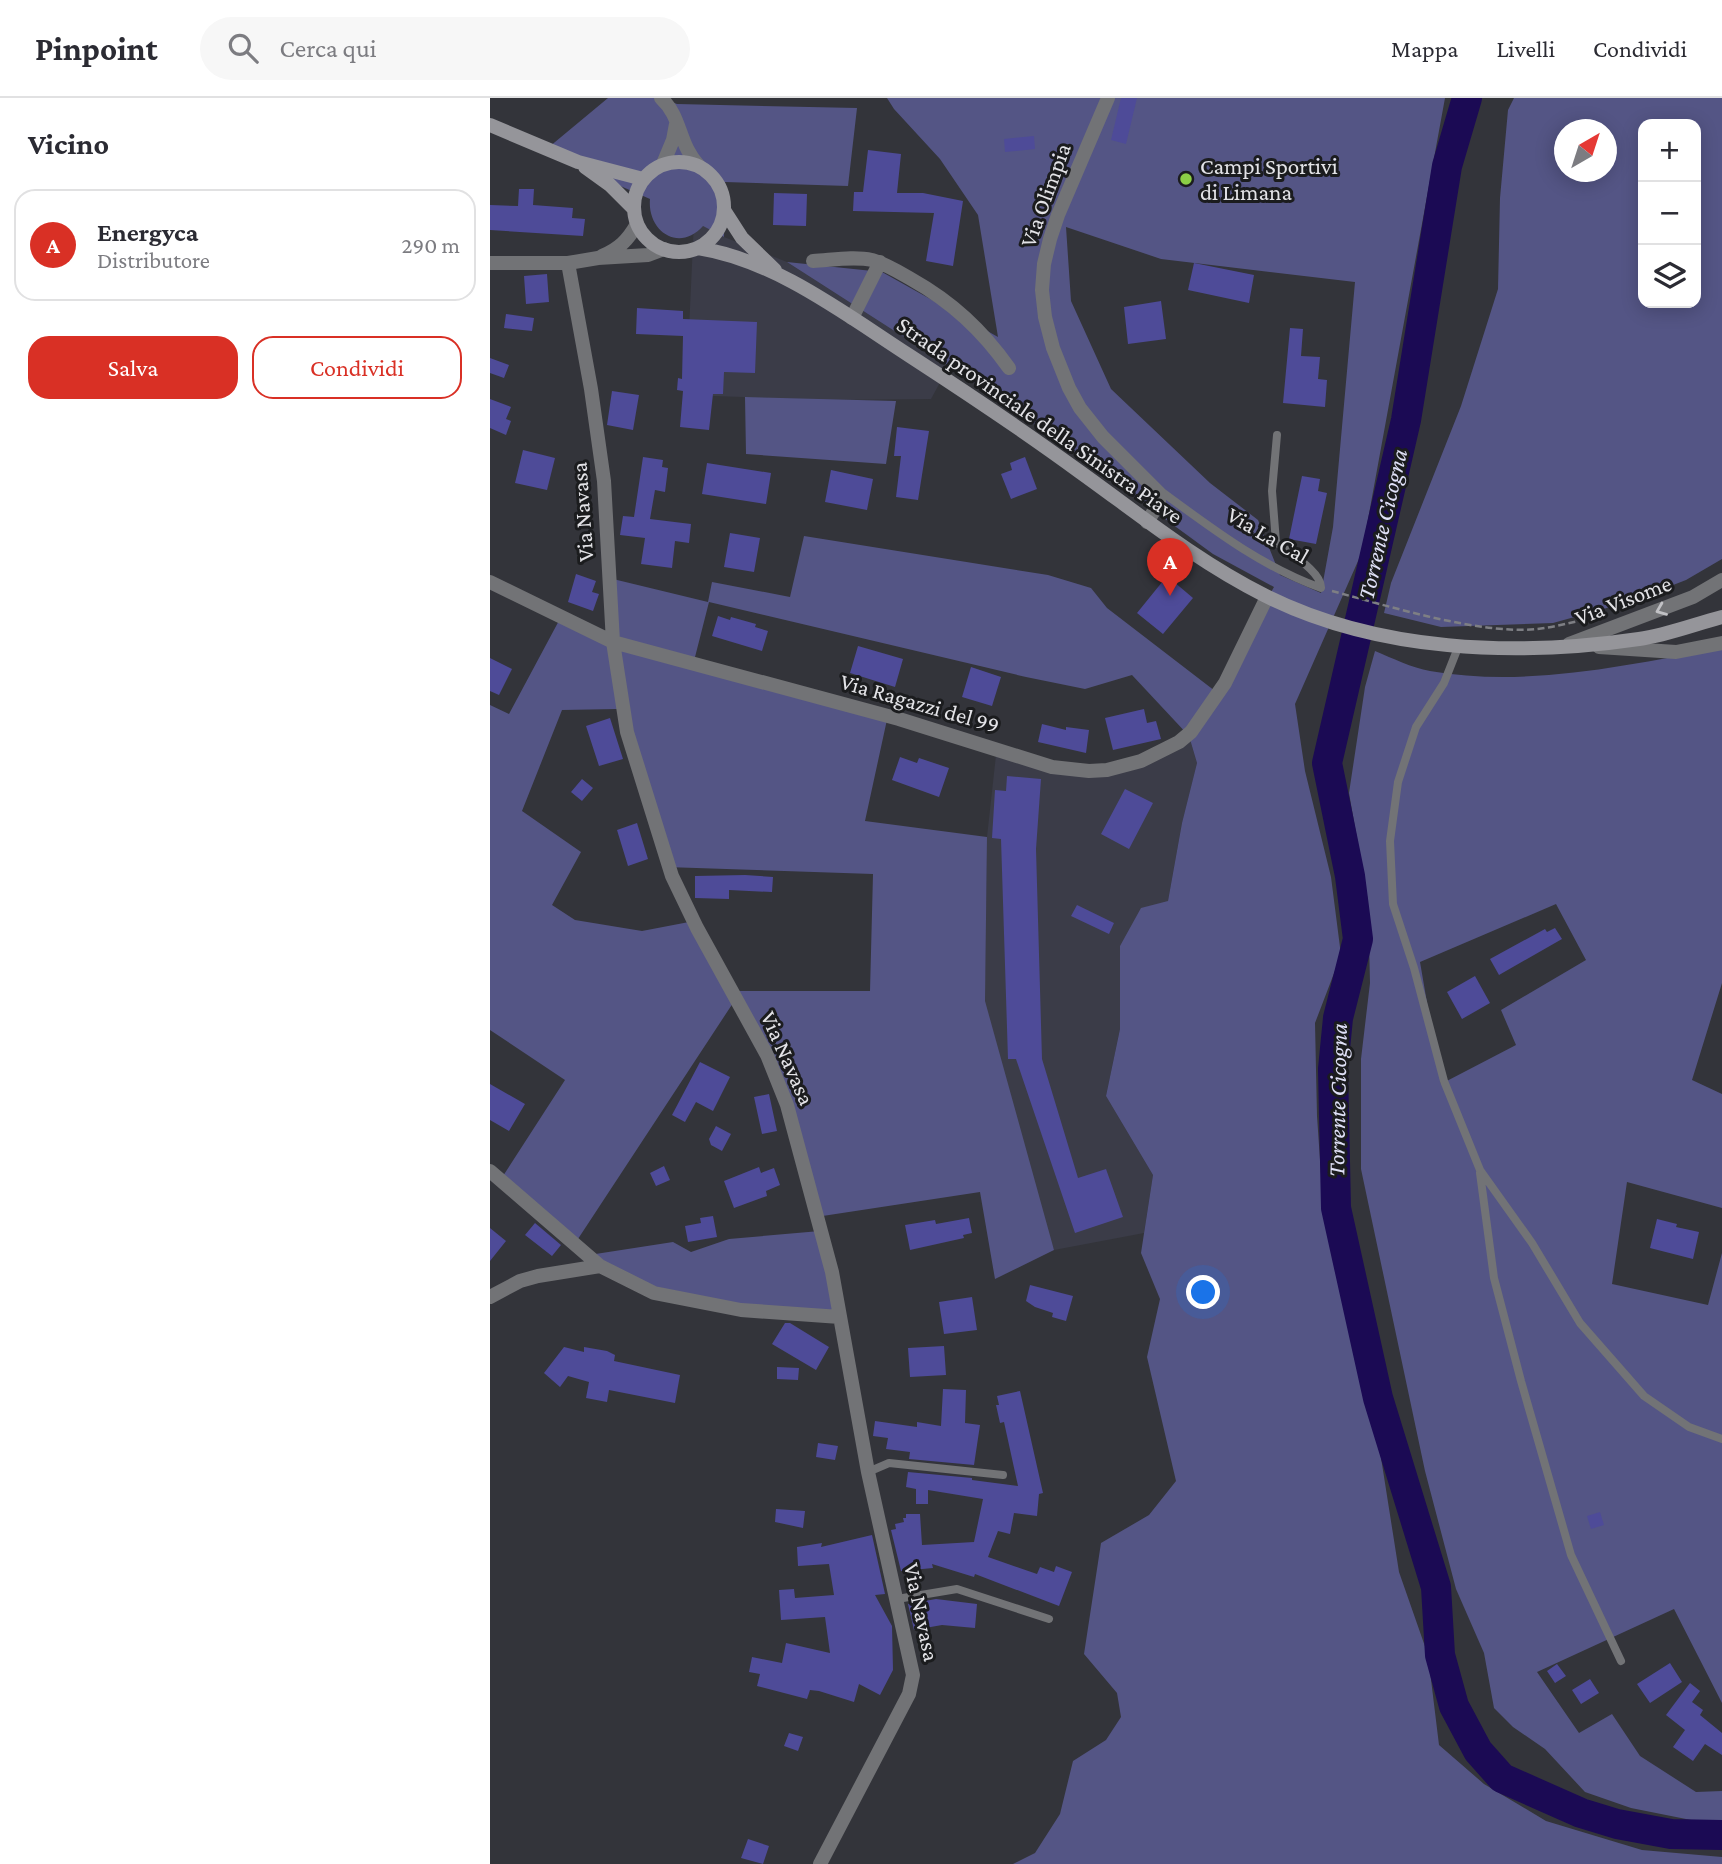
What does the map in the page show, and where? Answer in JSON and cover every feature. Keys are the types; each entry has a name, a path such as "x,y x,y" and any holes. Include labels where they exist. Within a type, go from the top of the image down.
{"main road":[{"path":"490,125 578,162 643,179"},
{"path":"681,161 699,166 710,173 723,197 724,210 720,226 711,239 698,248 687,251 664,249 643,235 637,224 633,208 635,192 652,170 663,164 681,161"},
{"path":"578,162 610,185 633,208"},
{"path":"724,210 743,238 784,278"},
{"path":"698,248 725,253 784,278"},
{"name":"Strada provinciale della Sinistra Piave","path":"784,278 947,379 1213,568 1267,597 1318,617 1372,633 1459,645 1566,645 1642,639 1722,617"}],"street":[{"path":"661,98 677,119 684,145 699,166"},
{"name":"Via Olimpia","path":"1108,98 1058,215 1044,264 1042,290 1045,317 1053,348 1080,408 1111,445 1155,486"},
{"path":"663,164 673,140 677,119"},
{"path":"598,258 616,250 637,224"},
{"path":"490,263 568,263 648,255 664,249"},
{"path":"813,261 864,259 880,262 920,284 958,310 980,331 1009,368"},
{"path":"852,318 880,262"},
{"name":"Via Navasa","path":"568,263 592,389 604,481 613,642 627,732 661,848 692,919 778,1079 787,1105 822,1233 868,1472 913,1675 909,1695 820,1864"},
{"path":"1147,522 1159,503 1159,493 1155,486"},
{"name":"Via Visome","path":"1566,645 1693,597 1722,580"},
{"name":"Via Ragazzi del 99","path":"491,585 613,642 898,719 1069,770 1107,770 1151,757 1179,742 1191,732 1225,683 1267,597"},
{"name":"Via Visome","path":"1566,645 1676,652 1722,643"},
{"path":"490,1171 600,1266 654,1293 741,1310 840,1317"},
{"path":"490,1297 538,1276 600,1266"}],"lane":[{"name":"Via La Cal","path":"1155,486 1256,559 1321,588 1322,582 1316,572 1276,542 1272,491 1277,435"},
{"path":"1459,645 1444,683 1416,727 1398,782 1390,841 1393,904 1414,968 1444,1081 1480,1170 1532,1243 1580,1323 1644,1396 1689,1427 1722,1440"},
{"path":"1480,1170 1494,1278 1521,1381 1571,1555 1620,1661"},
{"path":"868,1472 889,1463 1003,1475"},
{"path":"897,1599 957,1588 1049,1619"}],"path":[{"path":"1335,592 1488,627 1535,629 1598,617"}],"shaded area":[{"path":"608,98 661,98 677,104 857,108 848,186 725,182 724,237 703,226 684,238 666,235 654,221 650,199 543,152"},
{"path":"887,98 1445,98 1362,552 1295,704 1305,771 1331,877 1341,955 1315,1023 1317,1116 1324,1218 1379,1445 1399,1572 1428,1655 1439,1745 1484,1784 1546,1821 1642,1850 1722,1857 1722,1864 1013,1864 1035,1853 1060,1814 1073,1761 1106,1740 1121,1717 1117,1693 1084,1654 1101,1543 1149,1515 1176,1481 1147,1357 1160,1299 1141,1253 1153,1175 1106,1096 1120,1029 1120,946 1141,908 1168,901 1182,823 1197,763 1189,736 1132,675 1085,689 709,602 694,661 888,715 865,821 987,837 985,1001 1054,1250 995,1279 980,1192 816,1217 784,1105 762,1055 733,1003 576,1242 503,1176 565,1080 490,1030 490,705 509,714 562,615 614,640 613,579 708,602 712,582 790,597 804,536 1048,575 1091,588 1107,608 1215,691 1274,587 1213,554 1064,445 949,366 787,262 882,272 998,337 978,215 940,159","holes":["1066,227 1161,259 1355,282 1333,527 1321,593 1280,575 1258,520 1210,483 1111,389 1071,301","617,709 666,867 873,874 870,991 736,991 689,922 642,931 575,920 552,905 581,852 522,811 562,710"]},
{"path":"1514,98 1722,98 1722,559 1686,580 1632,601 1553,623 1441,627 1384,613 1391,583 1461,406 1498,289 1500,198 1508,110"},
{"path":"694,221 724,237 787,262 949,366 931,399 828,400 686,395"},
{"path":"745,397 896,401 886,464 746,454"},
{"path":"1722,648 1722,983 1692,1080 1722,1094 1722,1208 1627,1182 1612,1284 1708,1305 1722,1253 1722,1703 1674,1609 1537,1672 1579,1733 1612,1714 1640,1756 1696,1792 1722,1791 1722,1821 1691,1820 1631,1808 1585,1792 1545,1749 1513,1727 1494,1708 1484,1653 1456,1589 1425,1471 1361,1169 1361,1059 1370,983 1368,901 1349,793 1365,687 1375,651 1430,671 1503,677 1577,672","holes":["1556,904 1586,960 1501,1010 1516,1045 1441,1084 1420,962"]},
{"path":"1189,736 1197,763 1182,823 1168,901 1120,946 1120,1029 1106,1096 1153,1175 1144,1233 1054,1250 984,1049 987,837 997,746 1058,764 1098,767 1144,755"},
{"path":"820,1231 837,1320 657,1296 589,1255 673,1242 691,1252 729,1239"}],"building":[{"path":"1121,98 1137,98 1126,144 1111,140"},
{"path":"1034,136 1035,149 1005,152 1004,139"},
{"path":"868,150 901,154 897,193 923,193 963,201 953,266 926,261 934,213 853,211 854,192 863,192"},
{"path":"519,189 534,189 533,205 573,208 572,218 585,219 583,236 490,230 490,205 518,206"},
{"path":"774,193 807,194 806,226 773,225"},
{"path":"1194,263 1254,275 1249,303 1188,290"},
{"path":"547,274 549,302 526,304 524,276"},
{"path":"1161,301 1166,339 1128,344 1124,307"},
{"path":"637,308 683,311 683,319 757,322 755,373 724,372 723,394 713,394 709,430 680,427 683,391 677,390 678,378 682,379 683,336 636,334"},
{"path":"506,314 534,318 532,331 504,328"},
{"path":"1290,328 1303,329 1301,356 1320,357 1318,379 1327,380 1325,407 1283,403"},
{"path":"490,358 509,365 504,378 490,373"},
{"path":"612,391 639,395 633,430 607,425"},
{"path":"490,399 511,407 506,419 511,421 506,435 490,428"},
{"path":"897,427 929,431 918,500 896,497 901,456 894,456"},
{"path":"523,450 555,458 547,490 515,483"},
{"path":"643,457 663,460 662,467 668,468 665,492 655,490 650,519 691,524 689,543 675,541 672,568 641,564 645,538 620,535 623,516 634,517"},
{"path":"1025,457 1037,489 1011,499 1001,474 1012,470 1010,463"},
{"path":"707,463 771,473 766,504 702,494"},
{"path":"831,470 873,479 867,510 825,502"},
{"path":"1302,476 1320,479 1318,491 1327,493 1316,544 1289,539"},
{"path":"730,533 760,538 754,572 724,567"},
{"path":"576,574 596,581 592,592 599,594 593,611 568,602"},
{"path":"1167,576 1193,598 1163,634 1137,613"},
{"path":"718,616 756,624 755,627 768,631 762,651 712,636"},
{"path":"858,646 903,659 895,687 850,673"},
{"path":"490,658 512,669 499,695 490,691"},
{"path":"971,667 1001,677 992,706 962,697"},
{"path":"1144,709 1147,723 1156,721 1161,739 1113,750 1105,718"},
{"path":"610,718 623,759 599,766 586,726"},
{"path":"1042,724 1066,730 1066,727 1089,730 1086,753 1038,742"},
{"path":"900,757 917,763 919,758 949,768 939,797 892,780"},
{"path":"1007,776 1041,779 1036,849 1042,1059 1078,1178 1106,1169 1123,1217 1075,1233 1016,1059 1008,1059 1001,839 992,838 995,790 1006,791"},
{"path":"582,779 593,788 582,801 571,792"},
{"path":"1125,789 1153,803 1129,849 1101,834"},
{"path":"637,823 648,859 628,866 617,830"},
{"path":"695,876 773,877 772,892 729,890 729,899 695,898"},
{"path":"1077,905 1114,923 1109,934 1071,916"},
{"path":"1555,928 1562,939 1499,975 1490,959 1545,929 1547,932"},
{"path":"1475,976 1490,1003 1462,1019 1447,992"},
{"path":"700,1062 730,1077 713,1111 696,1102 685,1122 672,1115"},
{"path":"490,1084 525,1104 509,1131 490,1120"},
{"path":"769,1094 777,1131 762,1134 754,1097"},
{"path":"716,1126 731,1134 722,1151 711,1145 709,1139"},
{"path":"664,1166 670,1180 656,1186 650,1173"},
{"path":"759,1167 761,1173 774,1168 780,1185 766,1191 767,1196 734,1208 724,1181"},
{"path":"713,1216 717,1237 688,1242 685,1226 701,1223 700,1218"},
{"path":"969,1218 972,1233 963,1235 964,1238 910,1250 905,1225 935,1220 936,1224"},
{"path":"1657,1219 1699,1232 1693,1259 1650,1248"},
{"path":"535,1223 561,1245 552,1256 525,1235"},
{"path":"490,1228 506,1241 490,1261"},
{"path":"1030,1285 1073,1296 1066,1321 1052,1317 1053,1313 1026,1301"},
{"path":"972,1297 977,1330 944,1334 939,1302"},
{"path":"785,1323 790,1323 829,1347 816,1370 772,1344"},
{"path":"944,1346 946,1375 910,1377 908,1348"},
{"path":"564,1347 584,1352 584,1347 607,1351 615,1355 614,1361 680,1375 675,1403 609,1390 607,1402 586,1398 589,1382 568,1376 560,1387 544,1373"},
{"path":"777,1367 799,1368 798,1380 777,1379"},
{"path":"943,1389 966,1390 965,1423 980,1425 974,1465 909,1459 910,1452 886,1449 888,1438 873,1436 875,1421 917,1427 917,1422 941,1426"},
{"path":"1020,1391 1043,1493 1039,1494 1037,1516 1014,1513 1010,1534 998,1531 988,1557 1037,1574 1040,1567 1054,1572 1056,1566 1072,1572 1059,1606 975,1574 974,1577 932,1564 933,1568 901,1571 891,1530 896,1529 895,1524 904,1522 906,1514 920,1514 922,1545 974,1542 983,1499 928,1490 928,1504 916,1504 916,1489 906,1487 908,1472 972,1478 1018,1486 1004,1422 1000,1423 996,1405 999,1405 997,1396"},
{"path":"818,1443 838,1446 835,1460 816,1457"},
{"path":"776,1509 805,1511 803,1528 775,1522"},
{"path":"1600,1512 1604,1525 1591,1529 1587,1516"},
{"path":"872,1535 885,1594 875,1595 892,1626 893,1670 880,1695 859,1684 854,1702 819,1691 810,1690 807,1699 757,1686 760,1674 749,1672 752,1657 782,1663 786,1643 830,1653 825,1617 781,1620 779,1590 794,1589 795,1598 834,1595 829,1564 798,1566 797,1547 822,1543 821,1547"},
{"path":"936,1599 977,1604 975,1628 942,1625 914,1630 908,1604"},
{"path":"1670,1663 1682,1682 1650,1703 1637,1684"},
{"path":"1557,1664 1566,1676 1555,1683 1547,1671"},
{"path":"1590,1679 1599,1693 1581,1704 1572,1690"},
{"path":"1690,1683 1700,1691 1692,1702 1703,1710 1700,1715 1722,1733 1722,1755 1705,1744 1693,1761 1673,1747 1685,1730 1666,1715"},
{"path":"789,1733 803,1737 798,1751 784,1746"},
{"path":"748,1839 769,1846 763,1864 741,1858"}],"waterway":[{"name":"Torrente Cicogna","path":"1467,98 1447,166 1406,420 1327,763 1350,876 1358,939 1338,1018 1333,1069 1336,1208 1378,1398 1436,1587 1440,1655 1454,1706 1478,1751 1502,1778 1581,1813 1617,1824 1671,1834 1722,1835"}],"place":[{"name":"Campi Sportivi di Limana","path":"1186,179"},
{"name":"Energyca","path":"1170,596"}]}
